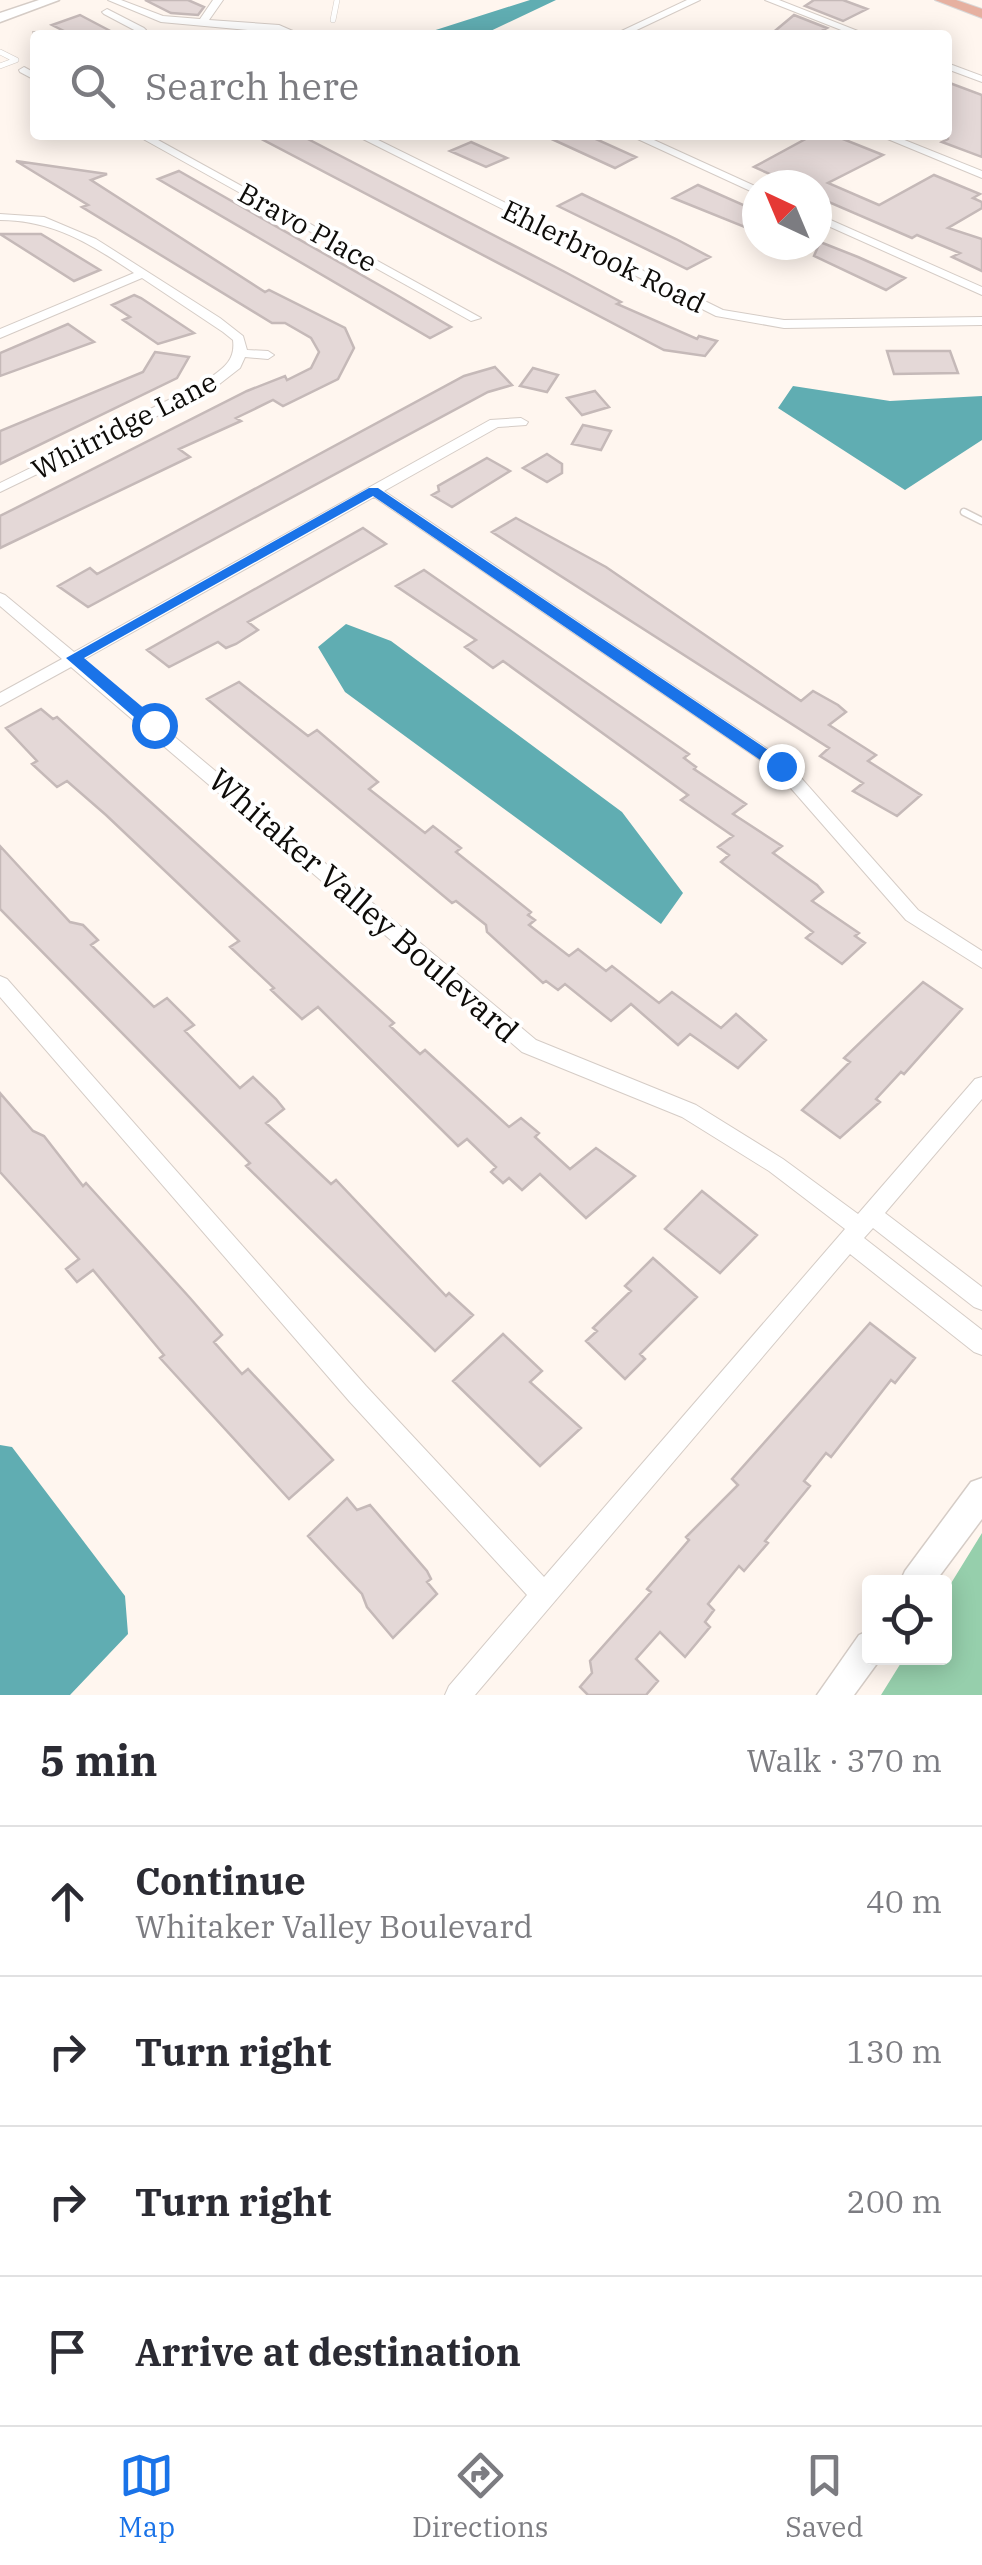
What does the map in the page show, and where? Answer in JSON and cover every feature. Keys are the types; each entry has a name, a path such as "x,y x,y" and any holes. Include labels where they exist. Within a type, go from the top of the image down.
{"main road":[{"path":"0,18 52,0"},
{"path":"942,0 982,14"},
{"path":"974,0 982,3"}],"street":[{"path":"113,0 141,14 175,21 284,30"},
{"path":"203,22 218,0"},
{"path":"636,30 695,0"},
{"path":"770,0 851,30"},
{"path":"107,12 141,30"},
{"path":"122,20 141,14"},
{"path":"167,30 175,21"},
{"path":"952,68 982,79"},
{"name":"Bravo Place","path":"150,140 475,318"},
{"name":"Ehlerbrook Road","path":"371,140 689,300 727,315 784,324 982,321"},
{"path":"379,144 388,140"},
{"path":"645,140 742,183"},
{"path":"895,140 982,176"},
{"path":"16,216 22,200"},
{"path":"0,216 42,218 80,232 221,323 239,339 241,353 268,355"},
{"path":"832,225 982,291"},
{"path":"0,334 143,273"},
{"name":"Whitridge Lane","path":"0,488 208,386 235,366 241,353"},
{"path":"0,700 495,424 521,422"},
{"path":"374,490 781,766 912,915 982,961"},
{"name":"Whitaker Valley Boulevard","path":"0,598 528,1046 689,1111 776,1165 860,1227 982,1300"},
{"path":"0,984 358,1394 544,1595"},
{"path":"458,1695 982,1086"},
{"name":"Whitaker Valley Boulevard","path":"860,1227 982,1344"},
{"path":"921,1575 982,1492"},
{"path":"834,1695 862,1657"}],"lane":[{"path":"333,20 337,0"},
{"path":"0,52 16,60 0,66"},
{"path":"964,512 982,521"}],"green space":[{"path":"982,1533 982,1695 881,1695 900,1665 952,1665 952,1582"}],"water":[{"path":"530,0 556,0 493,30 436,30"},
{"path":"793,386 890,401 982,396 982,440 905,490 778,408"},
{"path":"346,624 391,641 622,812 683,893 661,924 345,692 318,647"},
{"path":"0,1445 12,1447 125,1596 128,1634 70,1695 0,1695"}],"building":[{"path":"145,0 188,0 204,7 198,15 171,13"},
{"path":"814,0 843,0 867,9 843,21 805,6"},
{"path":"80,15 108,30 62,30 52,25"},
{"path":"794,15 827,28 823,30 776,30"},
{"path":"952,84 982,95 982,157 942,142 952,140"},
{"path":"264,140 310,140 621,302 617,304 697,339 699,336 717,341 705,356 664,350"},
{"path":"554,140 598,140 636,157 615,168"},
{"path":"804,140 846,140 883,155 832,181 832,170 754,167"},
{"path":"471,142 507,158 486,167 450,151"},
{"path":"16,161 107,174 91,180 265,292 269,290 345,328 354,348 338,379 283,406 273,400 236,418 241,421 179,449 190,457 0,548 0,516 247,391 285,376 287,380 311,368 319,352 311,338 285,323 272,323 82,207 88,205"},
{"path":"179,171 451,327 430,338 158,179"},
{"path":"934,175 980,194 973,198 982,202 982,208 948,228 982,239 982,271 952,257 960,253 917,235 912,238 832,203 832,185 879,205"},
{"path":"698,185 742,204 742,226 673,198"},
{"path":"582,194 710,257 687,269 558,206"},
{"path":"0,234 41,234 100,270 74,281"},
{"path":"832,247 905,278 886,290 822,260 832,260"},
{"path":"134,295 194,333 158,344 123,320 130,317 112,305"},
{"path":"68,324 94,342 0,376 0,353"},
{"path":"887,351 950,351 958,373 894,374"},
{"path":"155,352 189,357 177,378 0,464 0,431 143,372"},
{"path":"495,367 512,385 488,392 88,607 58,586 90,568 97,574 464,376"},
{"path":"533,368 558,375 547,392 520,386"},
{"path":"595,391 609,407 582,415 567,398"},
{"path":"583,425 611,431 601,450 572,444"},
{"path":"547,454 562,464 562,473 547,482 523,468"},
{"path":"487,458 510,471 452,507 432,495 439,491 438,486"},
{"path":"516,518 606,567 801,701 813,691 838,705 846,712 829,725 876,755 868,761 921,795 897,816 853,791 863,783 820,756 829,748 492,532"},
{"path":"363,528 386,544 248,622 258,630 236,644 226,648 218,642 169,667 147,650"},
{"path":"424,570 689,754 684,758 694,769 746,804 733,814 782,846 773,853 823,892 812,901 859,933 855,936 865,943 842,964 806,938 813,932 721,862 729,855 718,847 733,836 681,800 688,795 503,661 493,668 465,647 476,640 396,586"},
{"path":"239,682 308,736 317,730 378,782 369,789 425,833 433,826 461,848 456,852 531,912 528,915 535,920 529,925 569,956 578,949 606,971 612,966 659,1003 672,992 721,1028 736,1014 766,1040 738,1068 690,1034 678,1045 631,1004 611,1021 565,984 558,990 546,981 543,983 487,932 486,925 456,901 452,903 207,699"},
{"path":"41,709 53,719 57,717 394,1023 390,1026 420,1054 425,1050 509,1127 521,1118 539,1133 535,1137 570,1169 596,1148 635,1176 586,1218 540,1174 522,1190 509,1178 503,1183 491,1172 496,1167 467,1139 458,1146 318,1007 302,1019 230,947 239,941 106,815 67,781 57,787 32,764 37,761 6,728"},
{"path":"0,846 70,922 83,925 98,940 91,945 154,1007 167,998 194,1025 185,1031 240,1088 253,1077 276,1099 284,1109 266,1123 331,1184 336,1180 446,1296 449,1293 473,1315 435,1351 246,1166 250,1163 0,909"},
{"path":"923,982 962,1009 876,1099 880,1102 840,1138 802,1110 850,1062 844,1058"},
{"path":"0,1093 33,1131 44,1136 83,1186 86,1183 222,1335 214,1342 242,1374 248,1369 333,1460 289,1499 160,1358 164,1355 93,1270 77,1282 66,1269 79,1259 0,1172"},
{"path":"702,1191 757,1235 720,1273 665,1229"},
{"path":"653,1258 697,1297 640,1354 645,1359 625,1379 586,1341 597,1331 593,1328 631,1291 625,1286"},
{"path":"870,1323 915,1358 895,1383 891,1380 831,1457 826,1453 804,1481 810,1486 765,1541 768,1543 744,1571 739,1566 708,1604 714,1610 705,1622 710,1627 685,1657 660,1632 636,1659 658,1681 646,1695 588,1695 580,1687 592,1673 590,1661 651,1592 647,1589 689,1540 686,1537 738,1485 732,1479"},
{"path":"503,1334 542,1371 530,1382 581,1428 540,1466 453,1381"},
{"path":"347,1498 357,1510 370,1505 427,1571 431,1579 427,1582 437,1594 393,1638 367,1607 362,1594 308,1536"}],"route":[{"path":"154,725 74,658 374,490 781,766"}]}
